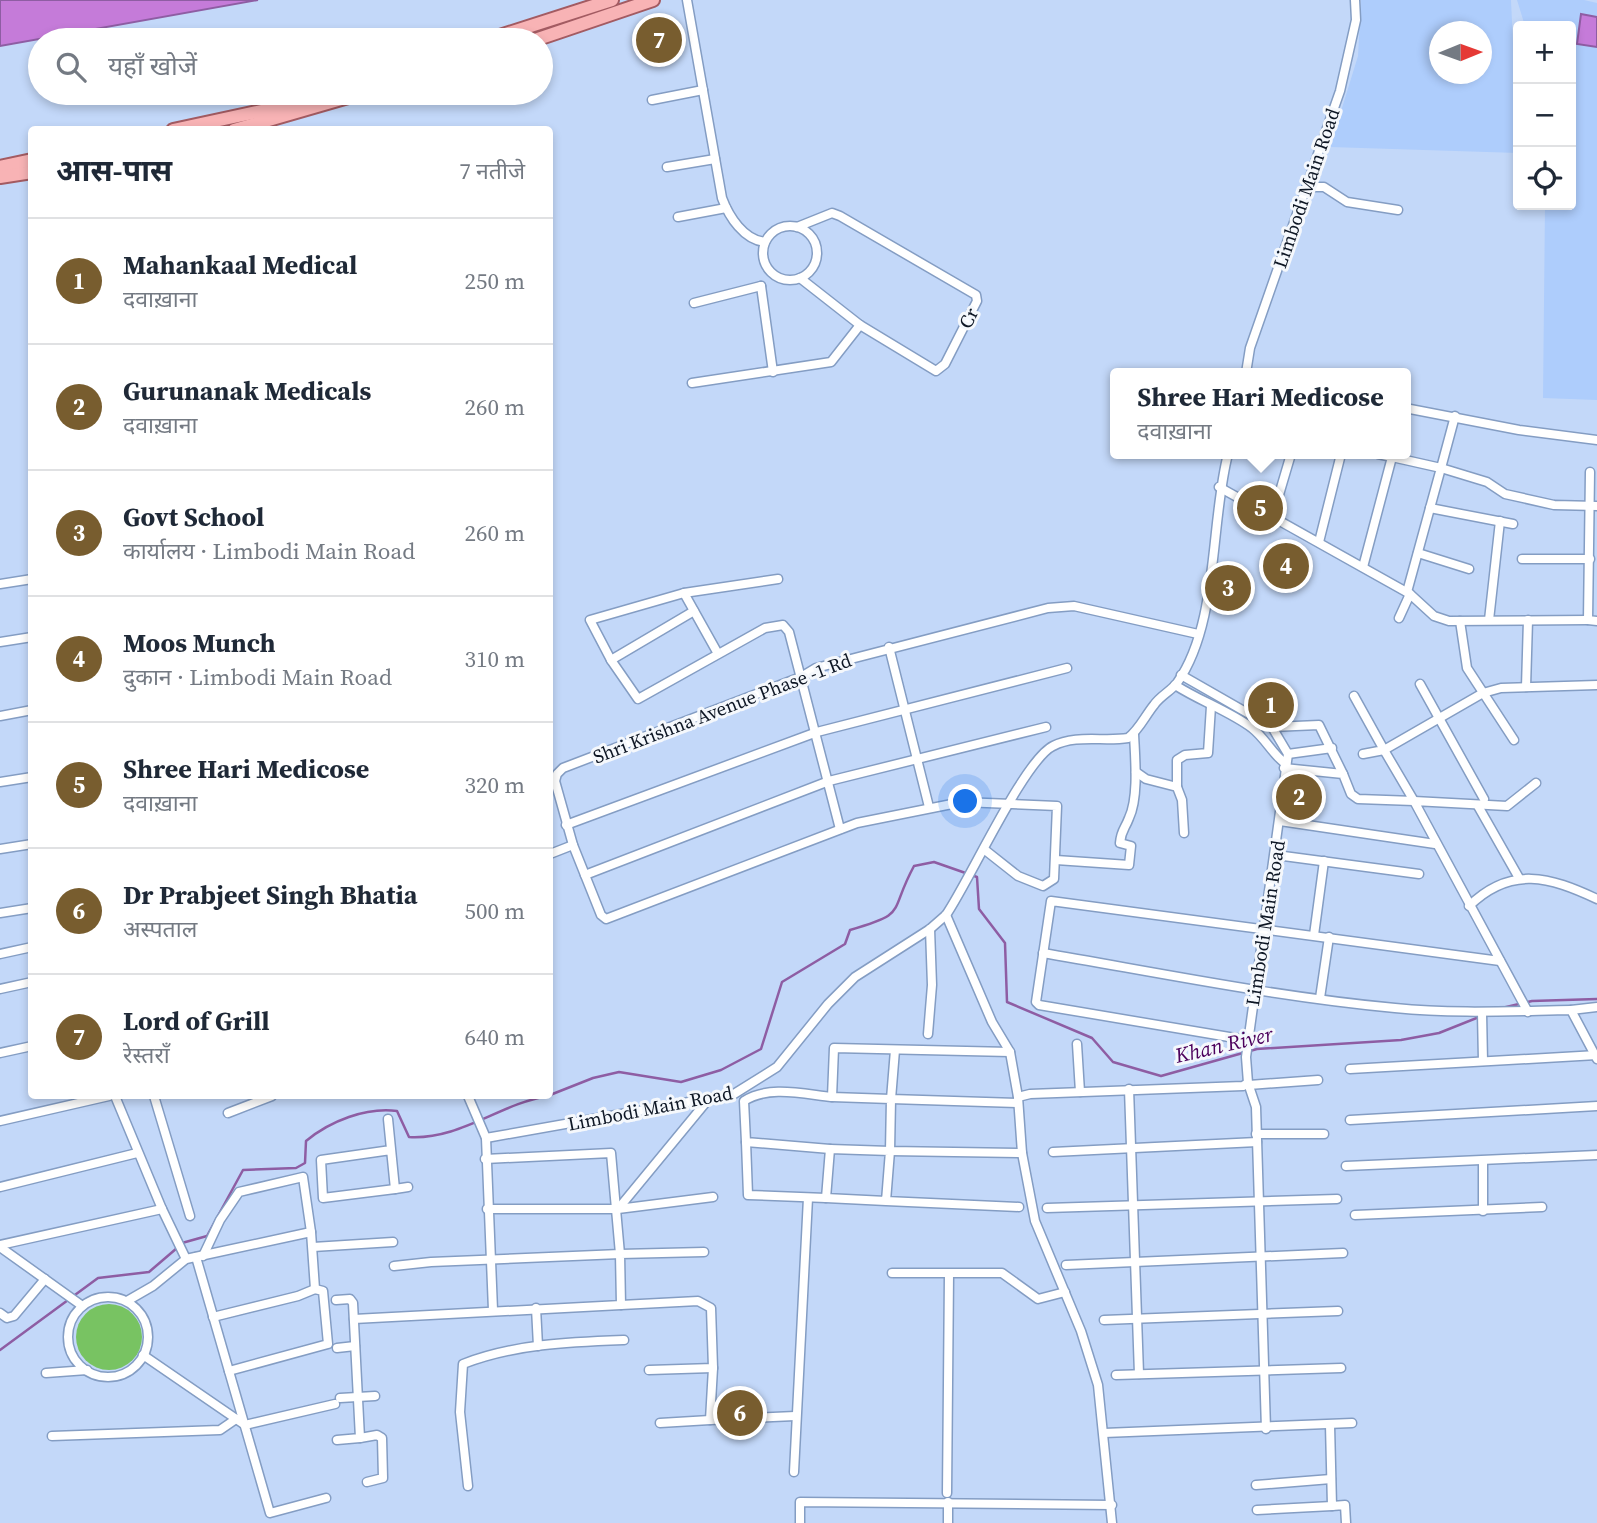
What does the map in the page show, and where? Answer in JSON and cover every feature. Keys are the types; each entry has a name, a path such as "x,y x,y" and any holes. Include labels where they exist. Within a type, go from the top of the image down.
{"main road":[{"path":"524,28 612,0"},
{"path":"553,34 653,0"},
{"path":"192,126 284,105"},
{"path":"248,126 320,105"},
{"path":"0,167 28,161"},
{"path":"0,177 28,173"}],"street":[{"path":"687,0 726,208 749,237 765,242"},
{"name":"Limbodi Main Road","path":"1247,368 1250,348 1308,187 1350,53 1356,20 1355,0"},
{"path":"653,100 703,90"},
{"path":"667,167 715,159"},
{"path":"1308,187 1324,187 1347,202 1398,210"},
{"path":"678,217 726,208"},
{"name":"Cr","path":"797,228 832,213 840,216 977,298 945,364 936,371 860,325 800,278"},
{"path":"797,228 808,233 816,249 813,267 800,278 782,279 771,272 763,255 765,242 779,229 797,228"},
{"path":"694,303 761,286 771,272"},
{"path":"761,286 773,372"},
{"path":"692,383 831,362 860,325"},
{"path":"1411,409 1519,430 1597,440"},
{"path":"1399,618 1409,593 1455,416"},
{"path":"1056,860 1129,865 1131,846 1120,843 1121,829 1129,818 1136,772 1134,734 1155,703 1175,685 1198,634 1210,591 1219,487 1227,459"},
{"path":"1273,515 1290,459"},
{"path":"1319,542 1340,459"},
{"path":"1363,567 1391,459"},
{"path":"1401,459 1487,482 1505,495 1554,505 1593,507"},
{"path":"1219,487 1409,593 1441,620 1593,620 1590,559 1593,507 1590,472"},
{"path":"1430,508 1513,524"},
{"path":"1489,620 1500,521"},
{"path":"1418,553 1469,569"},
{"path":"1522,559 1590,559"},
{"path":"778,579 684,593 648,605 592,617 591,624 611,660 638,699 717,652 765,628 783,625 789,632 841,829"},
{"path":"0,584 28,580"},
{"path":"684,593 717,652"},
{"name":"Shri Krishna Avenue Phase -1 Rd","path":"559,795 555,781 563,768 801,677 832,662 990,621 1048,608 1074,606 1198,634"},
{"path":"611,660 694,611"},
{"path":"1526,687 1528,620"},
{"path":"1460,621 1463,657 1514,740"},
{"path":"0,642 28,638"},
{"path":"889,647 929,807"},
{"path":"566,825 817,732 1067,668"},
{"path":"1181,675 1272,727 1288,754 1332,748"},
{"path":"1420,684 1519,878"},
{"path":"1175,685 1262,736 1285,766 1343,774"},
{"path":"1363,754 1384,750 1483,693 1501,688 1597,685"},
{"path":"1354,696 1528,1012"},
{"path":"1184,833 1177,787 1177,760 1185,755 1208,753 1211,706"},
{"path":"0,716 28,711"},
{"path":"1272,727 1319,725 1332,748 1351,794 1358,799 1507,806 1536,783"},
{"path":"585,875 829,781 1045,726"},
{"name":"Limbodi Main Road","path":"486,1138 707,1101 734,1094 757,1082 778,1068 828,1004 855,977 930,929 946,915 1031,768 1053,746 1068,741 1128,738 1134,734"},
{"name":"Limbodi Main Road","path":"1266,1429 1256,1107 1248,1084 1246,1057 1253,989 1276,855 1288,754"},
{"path":"1136,772 1177,787"},
{"path":"0,782 28,778"},
{"path":"553,798 559,795 566,825 601,915 613,919 841,829 929,807 972,802 1057,806 1054,879 1043,886 1018,876 985,850"},
{"path":"1280,821 1435,844"},
{"path":"0,849 28,845"},
{"path":"553,853 573,845"},
{"path":"1276,855 1419,874"},
{"path":"1314,935 1324,861"},
{"path":"1469,906 1496,887 1519,878 1540,877 1597,899"},
{"path":"1247,1042 1043,1008 1037,1003 1051,901 1500,961"},
{"path":"0,913 28,909"},
{"path":"946,915 992,1022 1010,1052 1022,1097 1022,1153 1035,1221 1065,1292 1098,1385 1112,1523"},
{"path":"928,1034 932,985 930,929"},
{"path":"1320,998 1329,937"},
{"path":"0,954 28,948"},
{"path":"1043,953 1253,989 1395,1008 1482,1013 1597,1007"},
{"path":"0,989 28,983"},
{"path":"1350,1069 1597,1057 1571,1010"},
{"path":"1482,1013 1483,1061"},
{"path":"1077,1044 1080,1092"},
{"path":"0,1053 28,1047"},
{"path":"832,1097 834,1048 1010,1052"},
{"path":"886,1201 895,1050"},
{"path":"1019,1207 748,1195 744,1101 754,1095 773,1092 891,1100 1022,1097 1318,1080"},
{"path":"1129,1089 1139,1374"},
{"path":"0,1121 96,1099"},
{"path":"116,1099 137,1153 184,1255"},
{"path":"155,1099 190,1216"},
{"path":"228,1112 264,1099"},
{"path":"469,1099 486,1138 492,1310"},
{"path":"618,1209 707,1101"},
{"path":"1350,1120 1597,1106"},
{"path":"388,1119 395,1189"},
{"path":"1052,1152 1324,1134"},
{"path":"746,1142 830,1149 1022,1153"},
{"path":"826,1198 830,1149"},
{"path":"323,1198 321,1160 391,1150"},
{"path":"0,1187 137,1153"},
{"path":"485,1159 611,1153 618,1209 621,1305"},
{"path":"1346,1166 1597,1156"},
{"path":"1483,1161 1483,1211"},
{"path":"272,1523 213,1317 199,1256 239,1192 301,1177 305,1179 315,1289"},
{"path":"307,1200 408,1187"},
{"path":"487,1209 618,1209 713,1197"},
{"path":"794,1472 808,1198"},
{"path":"1047,1208 1337,1199"},
{"path":"1354,1215 1542,1208"},
{"path":"0,1246 162,1209"},
{"path":"127,1301 153,1286 184,1255 199,1256 311,1232"},
{"path":"313,1247 393,1242"},
{"path":"0,1246 78,1303"},
{"path":"394,1266 430,1262 704,1252"},
{"path":"1066,1265 1343,1253"},
{"path":"892,1273 1002,1273 1038,1299 1065,1292"},
{"path":"948,1523 949,1274"},
{"path":"0,1313 7,1318 14,1316 45,1279"},
{"path":"213,1317 315,1289 323,1291 326,1298 328,1344 229,1371"},
{"path":"106,1296 127,1301 138,1310 146,1322 149,1335 144,1355 130,1371 103,1377 87,1370 71,1352 68,1338 78,1303 106,1296"},
{"path":"336,1300 352,1300 360,1438"},
{"path":"354,1320 492,1310 698,1301 708,1304 713,1317 710,1420"},
{"path":"536,1308 538,1346"},
{"path":"1104,1320 1338,1311"},
{"path":"468,1486 460,1412 463,1364 486,1354 538,1346 624,1340"},
{"path":"337,1348 355,1346"},
{"path":"144,1355 245,1425 338,1401 375,1396"},
{"path":"649,1370 713,1368"},
{"path":"1116,1375 1342,1368"},
{"path":"46,1373 87,1370"},
{"path":"660,1423 795,1416"},
{"path":"52,1436 220,1430 236,1419"},
{"path":"1104,1433 1266,1429 1352,1423"},
{"path":"1329,1424 1332,1506"},
{"path":"337,1440 377,1435 382,1438 383,1478 380,1481 367,1482"},
{"path":"1256,1485 1331,1479"},
{"path":"270,1513 326,1498"},
{"path":"800,1523 800,1502 948,1498 1112,1505"},
{"path":"1257,1510 1345,1505 1346,1523"}],"shaded area":[{"path":"0,0 258,0 101,28 28,28 28,41 0,46"},
{"path":"1361,0 1511,0 1513,153 1330,147 1358,56"},
{"path":"1517,0 1584,0 1597,3 1597,400 1543,398 1545,210 1576,210 1576,21 1523,21"},
{"path":"1581,14 1597,17 1597,47 1577,44"}],"green space":[{"path":"102,1304 116,1304 128,1309 137,1318 142,1337 140,1350 133,1361 116,1370 102,1370 90,1365 81,1356 76,1344 76,1330 81,1318 90,1309"}],"waterway":[{"name":"Khan River","path":"553,1094 593,1078 619,1072 681,1082 721,1070 761,1049 782,982 845,944 850,930 889,915 898,903 914,866 934,862 977,877 979,909 1005,943 1007,1002 1092,1038 1113,1062 1161,1076 1257,1049 1401,1040 1439,1033 1479,1017"},
{"name":"Khan River","path":"1502,1008 1532,1001 1597,999"},
{"name":"Khan River","path":"182,1243 207,1236 243,1170 296,1168 305,1163 306,1141 326,1127 349,1117 373,1111 397,1111 409,1137 428,1136 445,1133 534,1099"},
{"name":"Khan River","path":"0,1350 98,1278 149,1272 177,1248"}],"place":[{"name":"Lord of Grill","path":"659,40"},
{"name":"Shree Hari Medicose","path":"1260,508"},
{"name":"Moos Munch","path":"1286,566"},
{"name":"Govt School","path":"1228,588"},
{"name":"Mahankaal Medical","path":"1271,705"},
{"name":"Gurunanak Medicals","path":"1299,797"},
{"name":"Dr Prabjeet Singh Bhatia","path":"740,1413"}]}
